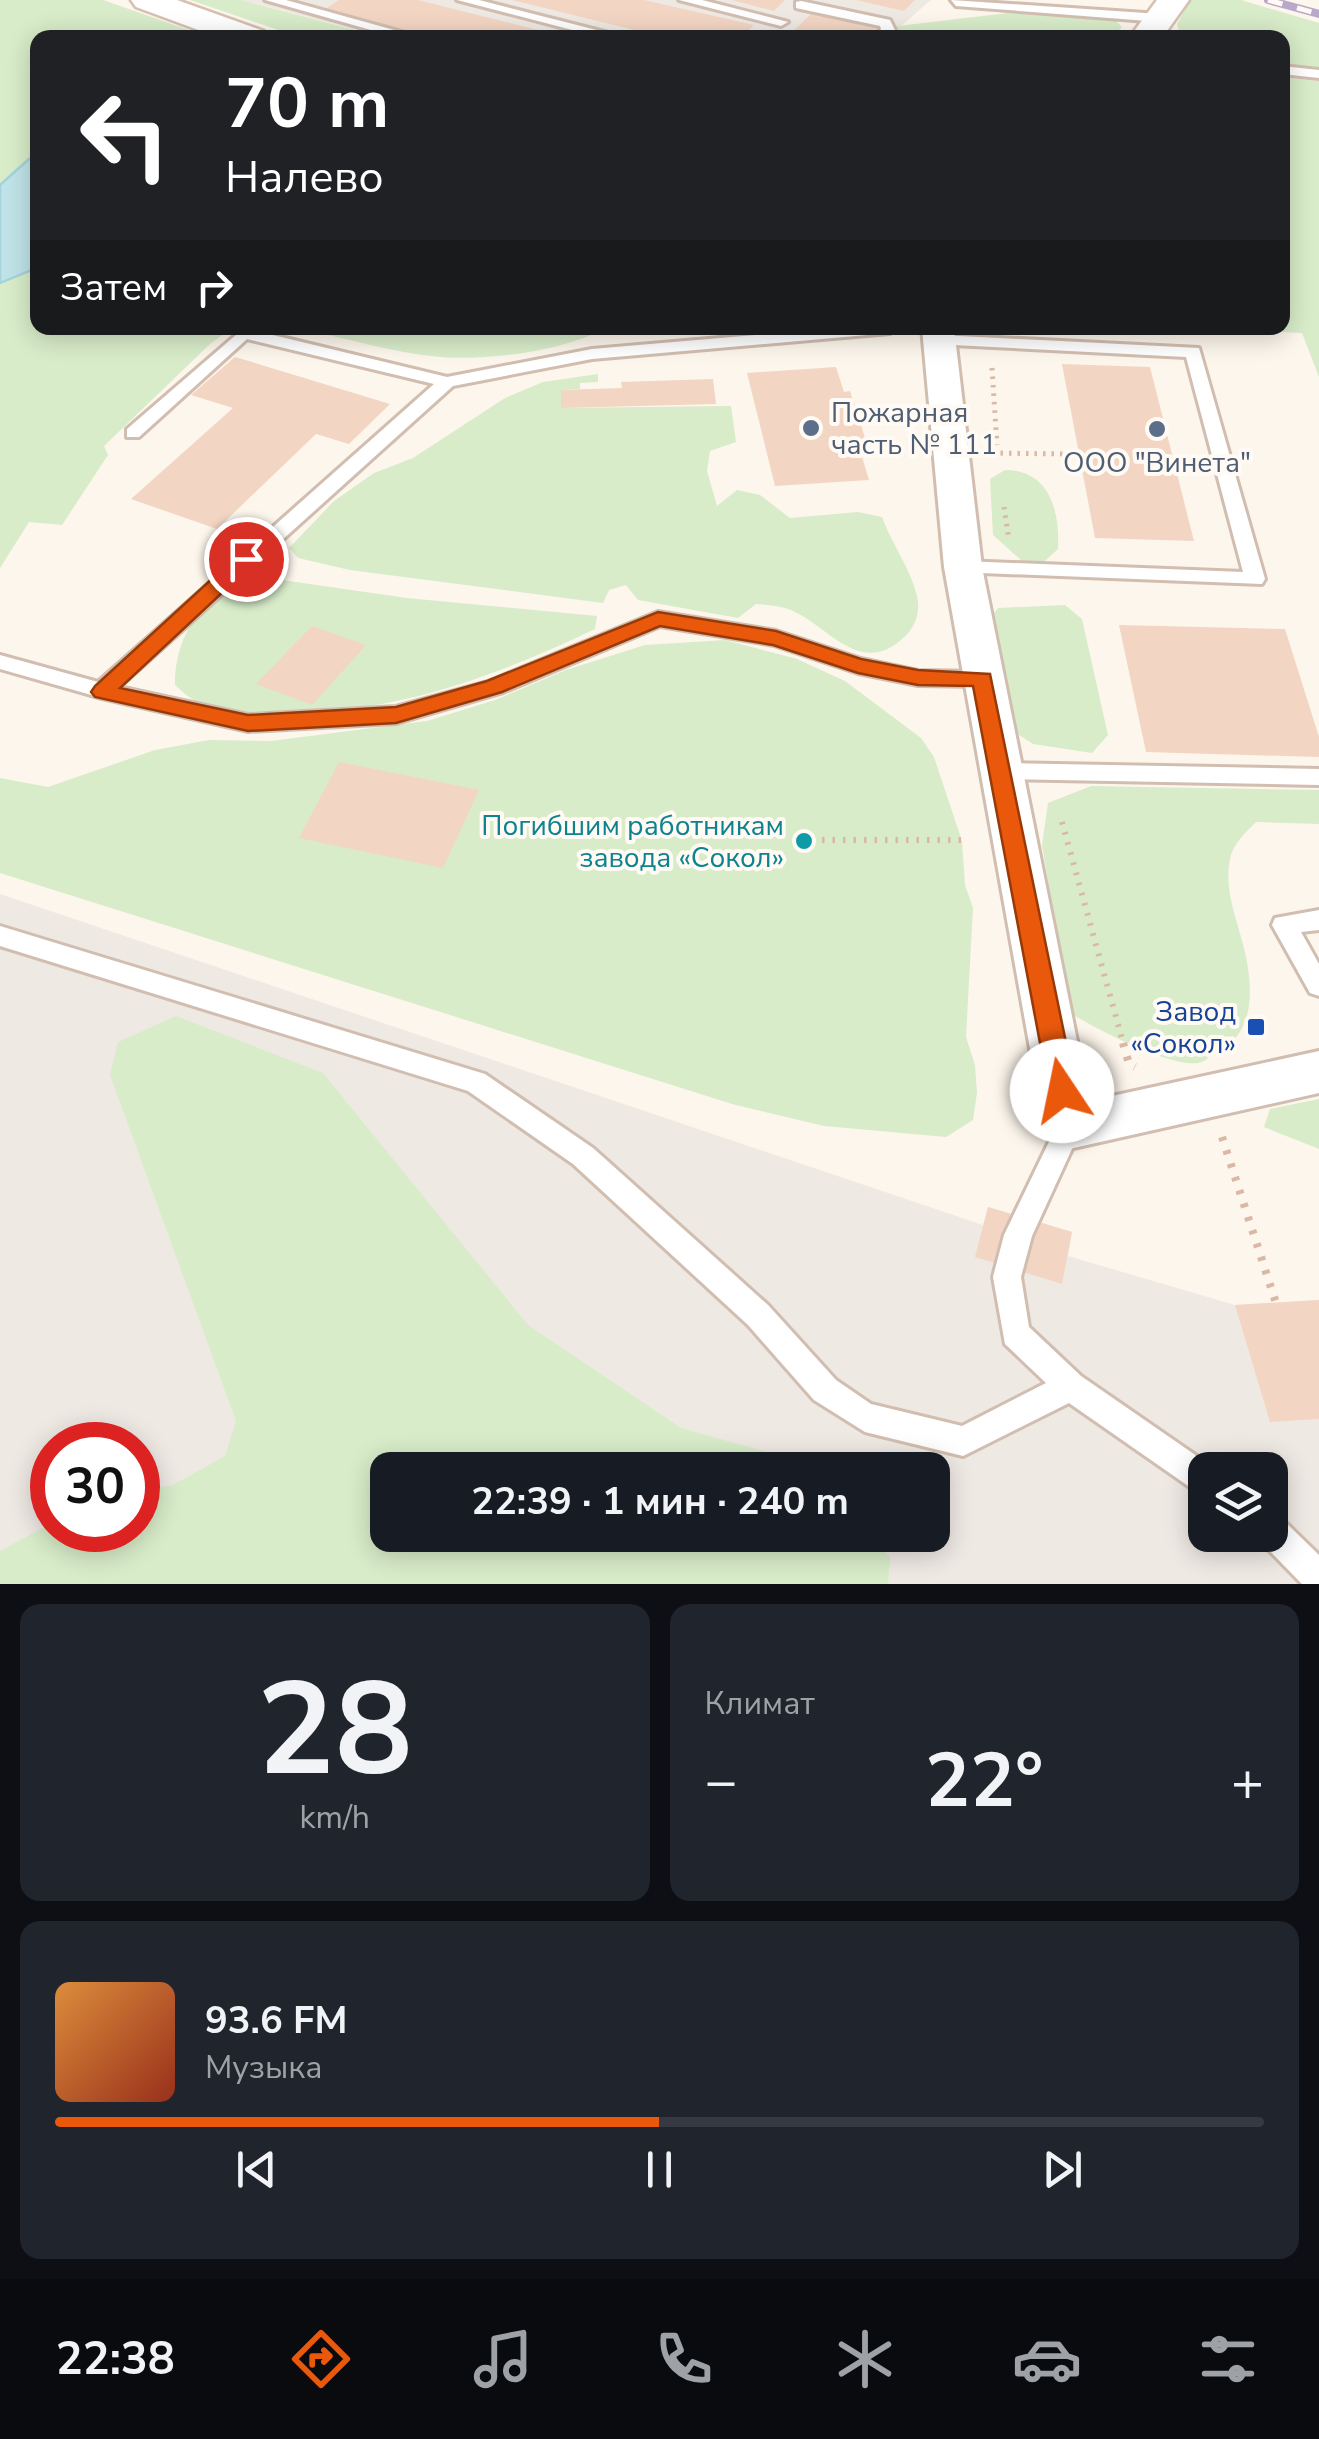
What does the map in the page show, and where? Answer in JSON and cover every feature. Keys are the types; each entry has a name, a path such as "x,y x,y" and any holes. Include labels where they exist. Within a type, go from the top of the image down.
{"main road":[{"path":"146,0 230,30"}],"street":[{"path":"938,335 963,568 1070,1127 1319,1072"}],"lane":[{"path":"271,0 387,30"},
{"path":"306,9 320,0"},
{"path":"464,0 589,30"},
{"path":"685,0 781,22"},
{"path":"956,2 1159,18"},
{"path":"772,30 804,3 885,23 888,30"},
{"path":"1290,71 1319,74"},
{"path":"133,433 242,335"},
{"path":"252,335 446,382 592,354 810,335"},
{"path":"945,335 991,342 1193,352 1255,579 963,568"},
{"path":"102,692 212,588 404,424 446,382"},
{"path":"0,662 102,692 248,723 396,715 494,687 658,619 776,638 858,666 918,678 982,679"},
{"path":"1002,771 1319,777"},
{"path":"1319,920 1284,925 1319,986"},
{"path":"0,936 476,1082 584,1156 758,1315 826,1390 865,1418 963,1441 1071,1386"},
{"path":"1070,1127 1018,1236 1007,1277 1014,1334 1071,1386 1188,1467"},
{"path":"1288,1547 1319,1578"}],"path":[{"path":"991,342 1000,472"},
{"path":"951,452 1063,454"},
{"path":"1002,492 1012,570"},
{"path":"1048,772 1130,1064 1201,1098 1226,1144 1276,1302"},
{"path":"822,840 1014,840"}],"shaded area":[{"path":"241,0 931,0 896,30 357,30"},
{"path":"0,894 983,1225 988,1207 1072,1232 1068,1256 1235,1305 1319,1300 1319,1584 0,1584"}],"green space":[{"path":"0,0 103,0 189,30 30,30 30,159 0,185"},
{"path":"190,0 241,0 355,30 278,30"},
{"path":"1190,0 1241,0 1319,23 1319,69 1290,66 1290,30 1179,30 1177,24"},
{"path":"1024,11 1114,19 1122,27 894,30 898,26"},
{"path":"1290,78 1319,81 1319,377 1302,333 1290,332"},
{"path":"30,271 30,335 222,335 104,446 108,455 62,525 29,522 0,568 0,283"},
{"path":"328,335 590,335 502,356 459,358 404,352"},
{"path":"598,374 598,382 580,383 580,389 561,390 561,408 731,406 736,442 710,451 707,471 717,506 737,490 760,495 790,518 858,512 882,517 917,596 917,614 907,634 889,648 862,652 779,606 756,604 738,618 638,600 626,585 609,590 603,603 350,570 298,558 289,548 334,501 374,473 413,458 505,398 543,382"},
{"path":"1005,470 1032,477 1049,495 1057,520 1058,549 1045,561 1022,561 993,535 990,479"},
{"path":"275,579 407,598 597,616 595,629 556,647 479,678 399,700 317,712 245,712 198,703 175,685 178,655 190,626 209,601 236,584"},
{"path":"1065,605 1082,619 1108,735 1092,753 1033,744 1013,731 988,621 998,608"},
{"path":"725,640 797,659 845,681 921,738 934,757 962,841 965,885 973,908 966,1037 975,1065 977,1093 973,1120 946,1137 824,1126 732,1104 0,873 0,778 48,787 155,750 209,740 271,741 427,721 645,645"},
{"path":"1091,786 1319,790 1319,824 1256,822 1232,854 1229,884 1246,957 1250,1001 1236,1038 1202,1062 1185,1063 1151,1053 1070,1013 1042,845 1048,803"},
{"path":"176,1016 323,1073 528,1325 681,1428 767,1452 370,1452 370,1552 885,1552 890,1556 888,1584 0,1584 0,1551 30,1535 30,1552 160,1552 160,1487 173,1485 225,1456 236,1421 110,1075 118,1042"},
{"path":"1319,1099 1319,1149 1264,1127 1270,1109"}],"water":[{"path":"29,159 30,271 0,283 0,185"}],"building":[{"path":"339,0 418,0 538,30 405,30 324,10"},
{"path":"512,0 644,0 754,25 749,30 634,30"},
{"path":"732,0 785,0 774,11"},
{"path":"856,0 915,0 904,11"},
{"path":"811,14 878,28 876,30 794,30"},
{"path":"235,357 390,404 349,444 316,434 217,529 131,499 233,408 191,395"},
{"path":"1062,364 1150,367 1194,541 1095,538"},
{"name":"Пожарная часть № 111","path":"836,367 844,392 850,391 869,450 860,450 869,480 775,486 747,373"},
{"path":"713,379 716,404 561,408 561,390 622,388 621,382"},
{"path":"1119,625 1285,629 1319,737 1319,757 1146,752"},
{"path":"312,626 366,645 312,705 256,684"},
{"path":"339,762 479,790 443,868 299,838"},
{"path":"988,1207 1072,1232 1062,1284 975,1257"},
{"path":"1319,1300 1319,1419 1270,1422 1235,1305"}],"railway":[{"path":"1268,0 1319,14"}],"place":[{"name":"Пожарная часть № 111","path":"811,428"},
{"name":"ООО \"Винета\"","path":"1157,429"},
{"name":"Погибшим работникам завода «Сокол»","path":"804,841"},
{"name":"Завод «Сокол»","path":"1256,1027"}],"route":[{"path":"246,559 102,692 248,723 396,715 494,687 658,619 776,638 858,666 918,678 982,679 1062,1091"}]}
